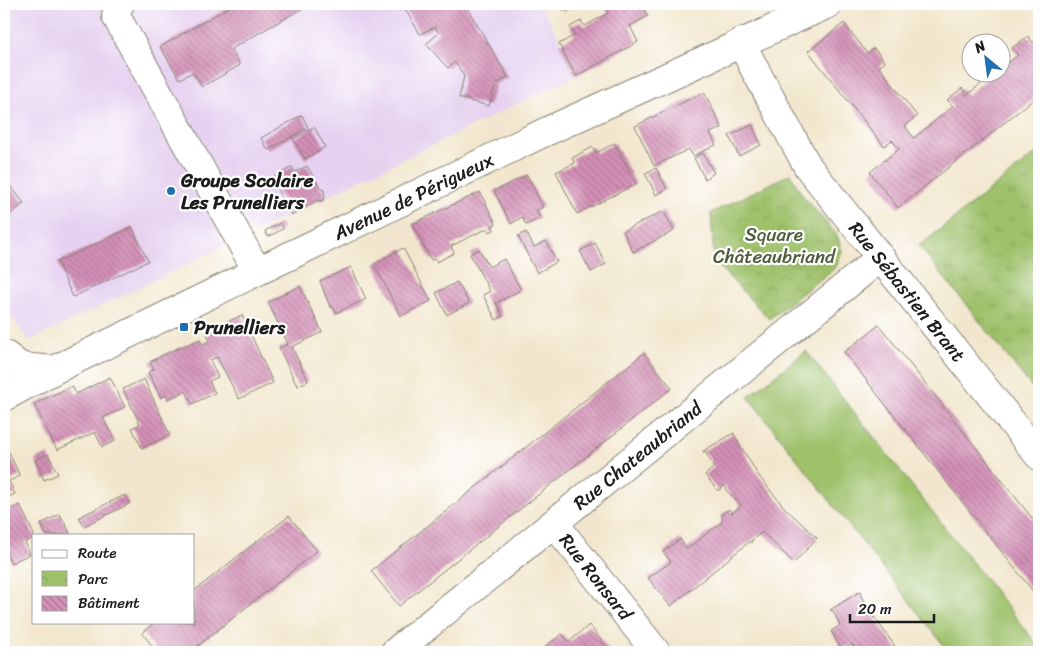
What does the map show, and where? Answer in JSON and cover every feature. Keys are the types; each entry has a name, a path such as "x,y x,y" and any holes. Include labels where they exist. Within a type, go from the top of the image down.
{"street":[{"path":"120,4 118,5 116,16 257,271"},
{"name":"Avenue de Périgueux","path":"4,397 54,370 543,133 828,4"},
{"name":"Rue Sébastien Brant","path":"741,42 808,167 1039,456"},
{"name":"Rue Chateaubriand","path":"396,652 880,258"},
{"path":"4,354 22,367 54,370"},
{"name":"Rue Ronsard","path":"554,523 656,652"}],"shaded area":[{"name":"Groupe Scolaire Les Prunelliers","path":"4,4 540,4 579,74 29,341 4,308"}],"green space":[{"path":"1039,151 1039,396 919,246"},
{"name":"Square Châteaubriand","path":"790,174 803,196 837,235 842,251 836,267 769,319 714,261 711,213"},
{"path":"806,351 1039,647 1039,652 949,652 748,397"}],"building":[{"path":"234,4 310,4 231,49 240,65 202,87 193,72 180,79 160,47"},
{"path":"402,4 465,4 508,77 496,84 489,106 459,98 464,76 455,62 448,68 426,44 439,33 435,27 420,34"},
{"path":"559,4 571,4 573,7 564,12"},
{"path":"603,4 641,4 648,16 630,26 638,42 576,76 559,44 575,35 570,27 581,21 585,26 608,13"},
{"path":"844,23 867,53 874,48 885,62 879,67 917,116 905,126 914,138 953,106 947,100 962,88 967,95 983,82 1010,82 1010,61 1018,55 1012,48 1028,36 1033,43 1039,38 1039,95 898,208 870,172 899,149 892,140 884,146 808,51"},
{"path":"704,92 722,128 710,133 716,145 693,156 689,149 654,166 635,126"},
{"path":"302,115 308,128 268,150 261,138"},
{"path":"752,125 761,145 739,156 729,136"},
{"path":"314,127 325,147 305,159 293,139"},
{"path":"615,143 636,184 577,214 556,172 575,163 572,158 593,147 596,153"},
{"path":"703,153 714,173 705,179 694,158"},
{"path":"307,166 321,189 324,190 325,199 318,200 292,215 271,179 292,167 295,172"},
{"path":"656,168 667,189 656,195 645,173"},
{"path":"527,175 543,207 536,211 540,218 526,225 522,217 511,224 494,191"},
{"path":"4,178 24,203 4,220"},
{"path":"480,192 496,224 492,226 494,230 490,232 488,228 451,246 454,253 437,262 435,259 431,260 412,224"},
{"path":"664,211 674,231 633,252 623,231"},
{"path":"280,223 284,228 268,237 265,231"},
{"path":"132,227 148,261 73,297 57,262"},
{"path":"526,232 534,247 546,241 557,262 537,273 518,236"},
{"path":"595,243 606,264 591,272 580,251"},
{"path":"403,248 431,301 401,316 374,264"},
{"path":"479,249 489,267 504,259 521,290 496,303 503,316 496,320 483,295 490,291 470,254"},
{"path":"351,267 366,299 336,313 332,306 330,307 320,281"},
{"path":"457,282 469,303 447,315 436,293"},
{"path":"300,286 322,332 292,347 308,381 297,386 279,348 288,344 268,302"},
{"path":"242,315 273,383 239,399 217,357 210,360 218,377 209,381 215,393 192,404 186,391 168,399 166,395 161,398 148,372 154,369 150,362 200,339 202,344 210,341 206,332"},
{"path":"879,325 1039,527 1039,599 844,352"},
{"path":"644,353 672,388 399,606 371,571"},
{"path":"110,377 125,407 103,418 115,441 102,447 95,432 57,450 34,404 72,386 76,394"},
{"path":"144,379 170,435 142,448 132,428 140,424 123,389"},
{"path":"734,433 758,475 784,507 817,538 794,563 762,532 671,607 648,578 671,562 663,552 680,539 687,549 722,522 722,514 729,509 732,513 741,506 727,491 725,485 718,491 705,475 714,467 705,451 704,453 703,451"},
{"path":"4,442 20,476 9,481 15,494 4,499"},
{"path":"48,454 58,474 44,480 35,460"},
{"path":"125,495 129,504 84,526 79,517"},
{"path":"20,505 34,534 32,539 25,542 30,554 11,563 4,547 4,510 5,512"},
{"path":"60,514 70,533 46,534 41,524"},
{"path":"289,516 317,551 190,652 157,652 142,633 153,624 195,624 195,590"},
{"path":"861,591 862,593 860,594 870,611 899,652 855,652 852,644 842,650 831,631 840,625 833,611 830,610"},
{"path":"589,625 611,652 549,652 545,647 562,634 569,642"}],"place":[{"name":"Groupe Scolaire Les Prunelliers","path":"171,191"},
{"name":"Prunelliers","path":"184,327"}]}
